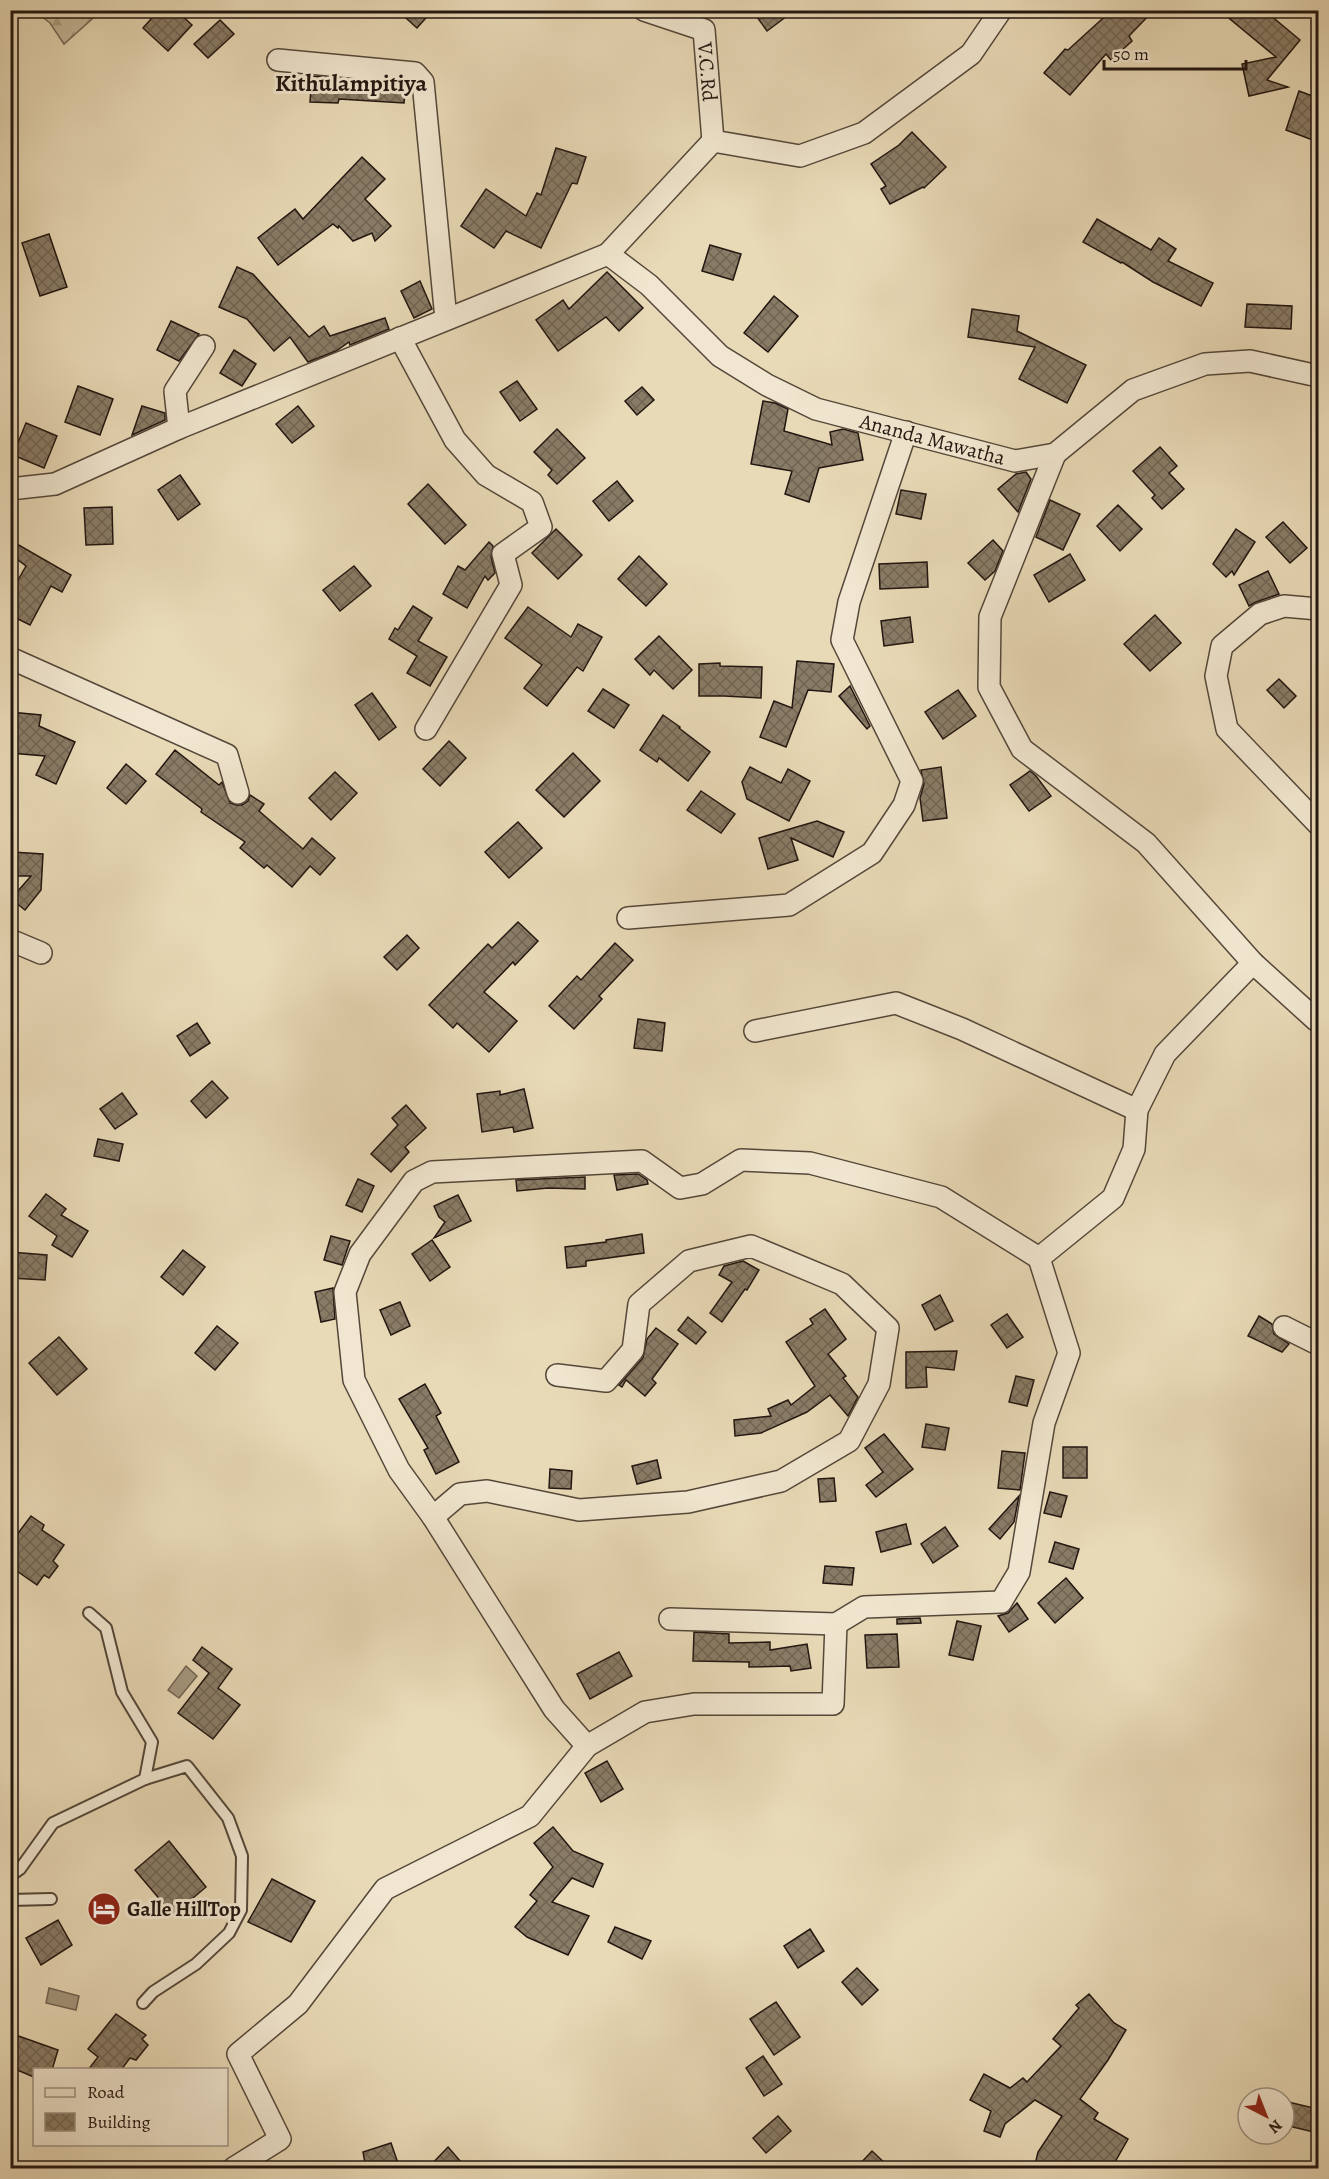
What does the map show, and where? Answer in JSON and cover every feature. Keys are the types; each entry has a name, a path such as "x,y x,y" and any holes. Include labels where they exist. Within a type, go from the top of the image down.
{"street":[{"name":"V.C.Rd","path":"644,10 704,30 713,141"},
{"path":"10,489 55,484 179,428 608,254 713,141 800,156 864,133 971,54 1001,10"},
{"path":"278,60 415,73 423,82 446,319"},
{"name":"Ananda Mawatha","path":"608,254 649,285 720,356 767,385 816,409 1015,461 1055,454 1133,390 1205,364 1250,361 1318,376"},
{"path":"400,338 455,440 486,475 532,502 541,527 503,554 511,585 426,729"},
{"path":"179,428 175,391 204,346"},
{"path":"628,918 789,905 872,853 904,805 912,781 842,640 849,602 906,432"},
{"path":"1055,454 990,617 988,687 1022,749 1146,843 1253,963 1316,1020 1318,1019"},
{"path":"1318,609 1284,606 1260,614 1222,646 1216,676 1227,729 1318,824"},
{"path":"10,658 227,755 238,793"},
{"path":"10,940 40,953"},
{"path":"1039,1258 1113,1198 1134,1149 1137,1110 1165,1054 1253,963"},
{"path":"755,1030 896,1003 962,1029 1137,1110"},
{"path":"587,1746 554,1709 433,1517 399,1470 354,1380 345,1292 360,1254 414,1181 432,1172 642,1161 680,1188 702,1184 741,1160 810,1163 941,1197 1039,1258 1069,1353 1044,1423 1019,1572 1000,1602 864,1607 836,1624 670,1619"},
{"path":"433,1517 460,1494 487,1491 579,1510 688,1502 781,1481 849,1441 879,1384 888,1328 842,1284 751,1246 689,1261 639,1304 633,1350 606,1381 557,1375"},
{"path":"1284,1327 1318,1344"},
{"path":"234,2169 280,2139 238,2054 298,2004 386,1889 530,1816 587,1746 645,1712 694,1704 833,1704 836,1624"}],"lane":[{"path":"89,1613 106,1628 122,1692 152,1742 145,1779"},
{"path":"10,1876 20,1869 53,1823 145,1779 187,1766 228,1818 242,1856 241,1910 229,1933 196,1964 153,1992 143,2003"},
{"path":"10,1900 51,1899"}],"green space":[{"path":"35,11 101,11 64,44 50,23"}],"shaded area":[{"path":"186,1666 197,1676 179,1698 168,1690"},
{"path":"49,1988 79,1996 76,2010 46,2003"}],"building":[{"path":"159,10 176,10 192,25 168,51 143,28"},
{"path":"397,10 433,10 417,28"},
{"path":"752,10 795,10 767,31"},
{"path":"1112,10 1154,10 1129,36 1132,41 1111,60 1106,54 1070,95 1044,73 1065,49 1068,50"},
{"path":"1219,10 1264,10 1300,40 1267,80 1288,87 1249,96 1242,64 1276,57"},
{"path":"220,20 234,34 208,58 194,44"},
{"path":"312,76 406,85 404,103 339,99 338,103 310,102"},
{"path":"1299,91 1318,98 1318,142 1286,130"},
{"path":"912,132 946,167 924,188 890,204 881,189 886,186 871,164 899,145"},
{"path":"556,148 586,157 577,184 572,183 541,248 506,231 494,248 461,226 486,189 526,216 537,193 541,195"},
{"path":"362,157 385,179 365,199 391,226 375,241 372,233 353,241 339,226 338,228 333,224 278,265 258,238 295,209 303,219"},
{"path":"1097,219 1151,250 1159,238 1176,249 1168,261 1213,283 1201,306 1083,242"},
{"path":"49,234 67,287 40,296 22,243"},
{"path":"710,245 741,254 733,280 702,271"},
{"path":"237,267 253,274 309,337 324,326 330,336 385,318 389,329 350,345 349,342 336,351 308,362 290,337 274,351 247,319 219,307"},
{"path":"607,272 643,308 619,331 606,317 558,351 536,320 563,300 569,309"},
{"path":"420,281 432,309 414,318 401,291"},
{"path":"774,296 798,316 768,352 744,333"},
{"path":"1247,304 1292,306 1291,329 1245,327"},
{"path":"972,309 1019,316 1017,331 1086,365 1067,403 1019,379 1035,347 968,337"},
{"path":"171,321 199,334 179,361 157,350"},
{"path":"234,350 256,364 242,386 220,373"},
{"path":"517,381 537,409 520,421 500,392"},
{"path":"78,386 113,399 100,435 65,422"},
{"path":"642,387 654,400 637,415 625,401"},
{"path":"763,401 788,409 784,431 832,445 830,432 843,429 858,433 863,460 819,468 809,502 785,494 792,471 751,464"},
{"path":"142,406 165,413 165,420 132,435"},
{"path":"298,406 314,426 292,443 276,424"},
{"path":"26,423 57,436 44,468 13,455"},
{"path":"557,429 585,458 557,484 548,475 552,470 534,452"},
{"path":"1160,447 1177,466 1169,473 1184,489 1162,509 1152,498 1155,495 1133,471"},
{"path":"1026,472 1031,479 1018,512 998,489 1016,474"},
{"path":"180,475 200,504 178,520 158,490"},
{"path":"617,481 633,501 609,521 593,501"},
{"path":"428,484 466,525 445,544 408,504"},
{"path":"901,490 926,494 921,519 896,514"},
{"path":"1050,500 1080,514 1063,550 1036,537"},
{"path":"1118,505 1142,529 1120,551 1097,526"},
{"path":"112,507 113,544 86,545 84,508"},
{"path":"1283,522 1307,548 1290,563 1266,537"},
{"path":"556,529 582,555 558,579 532,553"},
{"path":"1236,529 1255,542 1234,575 1232,571 1226,577 1213,564"},
{"path":"10,540 71,575 62,592 51,586 30,625 10,615 10,594 26,566 10,554"},
{"path":"993,540 1003,551 995,571 985,580 968,563"},
{"path":"489,542 493,546 491,557 495,573 488,580 485,576 467,608 443,594 458,566 465,570"},
{"path":"1070,554 1085,580 1049,602 1034,575"},
{"path":"639,556 667,584 646,606 618,579"},
{"path":"927,562 928,587 880,589 879,564"},
{"path":"354,566 371,586 340,611 323,590"},
{"path":"1268,571 1279,594 1249,606 1239,585"},
{"path":"413,606 432,618 418,641 447,657 430,686 407,673 417,656 389,639 395,628 398,630"},
{"path":"528,607 571,637 578,624 602,637 583,671 577,667 547,706 524,688 542,665 505,638"},
{"path":"1155,615 1181,643 1150,671 1124,644"},
{"path":"910,617 913,642 884,646 881,621"},
{"path":"659,636 692,670 673,689 654,670 650,675 635,659"},
{"path":"797,661 834,664 831,692 808,690 786,747 760,737 774,701 792,708"},
{"path":"720,663 720,666 762,667 761,698 699,696 699,664"},
{"path":"1279,679 1296,696 1284,708 1267,690"},
{"path":"850,686 870,726 867,729 839,696"},
{"path":"603,689 629,705 614,728 588,711"},
{"path":"958,690 976,716 943,739 925,712"},
{"path":"372,693 396,727 379,740 355,705"},
{"path":"10,712 41,715 39,726 75,742 56,784 36,775 45,756 10,753"},
{"path":"663,715 710,752 688,781 659,758 657,762 640,750"},
{"path":"449,741 466,758 440,786 423,769"},
{"path":"175,750 219,785 222,782 230,803 242,805 248,801 250,795 264,804 259,811 303,849 312,838 335,858 320,875 310,866 292,887 267,865 264,868 240,848 245,842 201,812 202,809 156,774"},
{"path":"573,753 600,781 564,817 536,790"},
{"path":"126,764 146,781 126,804 107,788"},
{"path":"750,767 781,783 788,769 810,781 789,821 747,799 742,782"},
{"path":"941,767 947,818 923,821 920,798 924,784 921,770"},
{"path":"1030,771 1051,796 1029,811 1010,785"},
{"path":"335,772 357,793 331,820 309,798"},
{"path":"701,791 735,814 721,833 687,810"},
{"path":"817,821 844,832 833,857 791,838 798,860 768,869 759,838"},
{"path":"518,822 542,848 509,878 485,852"},
{"path":"12,852 43,854 41,890 25,910 11,899 31,876 11,876"},
{"path":"518,922 538,941 515,965 513,962 484,992 517,1021 489,1052 457,1023 453,1028 429,1005 488,944 492,948"},
{"path":"407,935 419,948 397,970 384,957"},
{"path":"615,943 633,960 599,996 602,999 574,1029 549,1006 577,976 581,980"},
{"path":"638,1019 665,1023 662,1051 634,1048"},
{"path":"197,1023 210,1043 190,1056 177,1036"},
{"path":"212,1081 228,1098 206,1118 191,1101"},
{"path":"524,1089 533,1128 514,1132 513,1127 482,1132 477,1094 500,1091 500,1095"},
{"path":"122,1093 137,1114 115,1129 100,1109"},
{"path":"406,1105 426,1128 405,1147 409,1152 391,1172 371,1154 398,1125 392,1118"},
{"path":"98,1139 123,1144 119,1161 94,1156"},
{"path":"638,1174 647,1180 648,1184 617,1190 614,1175"},
{"path":"585,1177 585,1189 548,1188 517,1191 516,1180"},
{"path":"358,1179 374,1186 362,1212 346,1205"},
{"path":"46,1194 66,1209 61,1215 88,1231 72,1257 52,1245 57,1236 29,1216"},
{"path":"458,1195 471,1221 434,1238 445,1222 439,1217 434,1206"},
{"path":"642,1234 644,1253 586,1261 586,1266 567,1268 565,1247 606,1242 606,1240"},
{"path":"331,1236 350,1241 342,1265 324,1260"},
{"path":"432,1240 450,1267 430,1281 412,1254"},
{"path":"183,1250 205,1267 183,1295 161,1277"},
{"path":"10,1252 47,1255 45,1280 10,1278"},
{"path":"743,1261 759,1270 747,1290 745,1289 722,1322 710,1313 732,1282 719,1275 724,1266"},
{"path":"333,1288 335,1319 321,1322 315,1292"},
{"path":"940,1295 953,1321 935,1330 922,1305"},
{"path":"400,1302 410,1326 391,1335 380,1310"},
{"path":"825,1309 846,1339 828,1354 846,1376 843,1378 858,1397 848,1416 830,1395 807,1412 761,1433 735,1436 734,1420 771,1416 768,1409 788,1400 791,1405 815,1386 786,1342 813,1324 810,1319"},
{"path":"1007,1314 1023,1337 1007,1348 991,1325"},
{"path":"1259,1316 1272,1324 1274,1334 1289,1344 1282,1352 1248,1336"},
{"path":"688,1317 706,1332 696,1344 678,1330"},
{"path":"217,1326 238,1343 215,1370 195,1353"},
{"path":"656,1328 678,1344 652,1379 656,1383 645,1396 626,1380 622,1387 619,1385 643,1358 647,1339"},
{"path":"59,1337 87,1369 57,1395 29,1363"},
{"path":"957,1351 954,1370 926,1367 927,1387 906,1388 906,1352"},
{"path":"1016,1376 1034,1380 1027,1406 1009,1402"},
{"path":"425,1384 441,1413 436,1416 459,1462 436,1474 424,1450 428,1448 399,1399"},
{"path":"926,1424 949,1428 945,1450 922,1447"},
{"path":"884,1434 913,1469 876,1497 866,1485 883,1472 865,1448"},
{"path":"1063,1447 1087,1447 1087,1478 1063,1478"},
{"path":"1002,1451 1025,1453 1020,1490 998,1488"},
{"path":"657,1460 661,1478 637,1484 632,1466"},
{"path":"550,1469 572,1471 571,1489 549,1488"},
{"path":"834,1478 836,1501 820,1502 818,1479"},
{"path":"1050,1492 1067,1496 1061,1517 1044,1513"},
{"path":"1019,1496 1014,1522 1000,1539 989,1529"},
{"path":"31,1516 44,1525 42,1530 64,1545 53,1561 58,1566 49,1578 44,1575 37,1585 10,1566 10,1544"},
{"path":"906,1524 911,1544 881,1552 876,1532"},
{"path":"945,1527 958,1546 933,1563 921,1544"},
{"path":"1055,1542 1079,1549 1073,1569 1049,1562"},
{"path":"825,1566 854,1568 852,1585 823,1583"},
{"path":"1066,1578 1083,1598 1055,1623 1038,1603"},
{"path":"1017,1603 1028,1619 1009,1632 998,1616 1008,1613"},
{"path":"920,1618 921,1623 897,1624 897,1619"},
{"path":"957,1621 981,1626 973,1660 949,1655"},
{"path":"694,1632 729,1634 729,1643 770,1642 770,1650 807,1644 811,1668 791,1671 790,1666 749,1667 749,1662 693,1661"},
{"path":"897,1634 899,1667 867,1668 865,1635"},
{"path":"202,1647 232,1669 218,1688 240,1705 213,1739 178,1713 209,1673 193,1660"},
{"path":"619,1652 632,1676 590,1699 577,1674"},
{"path":"607,1761 623,1789 601,1802 585,1773"},
{"path":"553,1827 573,1851 603,1864 593,1887 572,1878 552,1902 589,1916 568,1955 527,1937 515,1927 537,1901 530,1895 553,1867 534,1843"},
{"path":"169,1841 206,1887 173,1915 135,1870"},
{"path":"272,1879 315,1901 291,1942 248,1922"},
{"path":"58,1920 72,1945 41,1965 26,1938"},
{"path":"615,1927 651,1941 642,1959 608,1942"},
{"path":"810,1929 824,1951 798,1968 784,1946"},
{"path":"857,1968 878,1990 862,2005 842,1982"},
{"path":"1089,1994 1114,2023 1126,2030 1080,2099 1098,2113 1094,2119 1128,2139 1111,2169 1034,2169 1038,2152 1062,2116 1035,2100 1005,2124 1000,2137 984,2131 991,2111 970,2100 984,2074 1010,2088 1023,2078 1027,2082 1061,2046 1053,2039 1079,2008 1076,2005"},
{"path":"776,2002 800,2037 774,2055 750,2019"},
{"path":"116,2014 146,2035 142,2039 148,2045 136,2060 130,2058 122,2068 90,2068 98,2057 88,2049"},
{"path":"10,2033 58,2050 53,2068 33,2068 33,2077 10,2067"},
{"path":"763,2056 782,2084 764,2096 746,2068"},
{"path":"1296,2104 1318,2109 1318,2133 1296,2128"},
{"path":"778,2116 791,2131 766,2153 753,2138"},
{"path":"391,2143 400,2169 366,2169 363,2152"},
{"path":"448,2147 467,2169 427,2169"},
{"path":"872,2151 891,2169 855,2169"}],"place":[{"name":"Galle HillTop","path":"104,1909"}],"district":[{"name":"Kithulampitiya","path":"351,83"}]}
